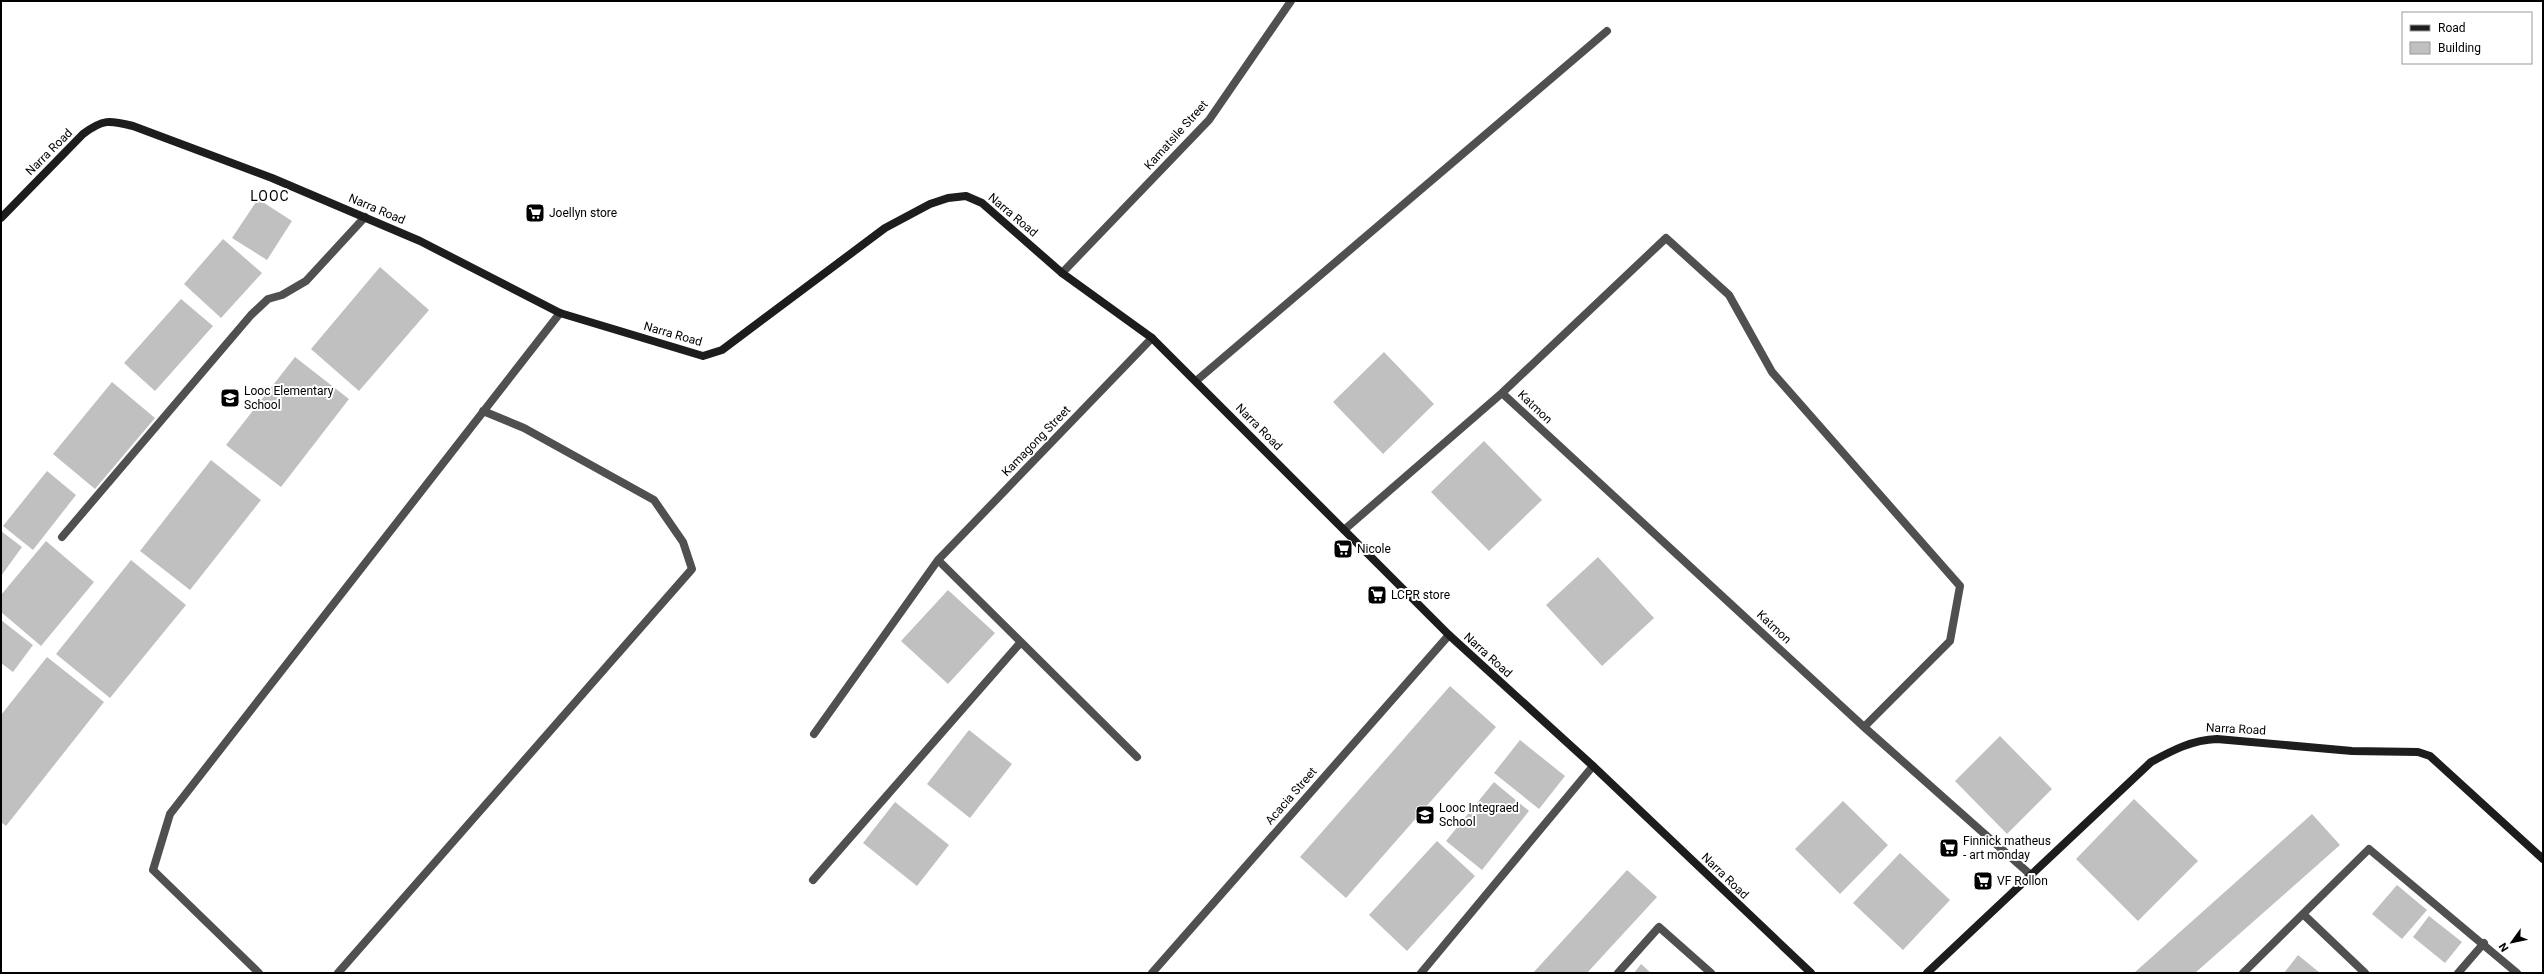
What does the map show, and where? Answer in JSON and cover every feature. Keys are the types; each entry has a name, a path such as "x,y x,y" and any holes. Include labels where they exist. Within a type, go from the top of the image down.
{"main road":[{"name":"Narra Road","path":"1,218 83,134 96,124 110,121 132,126 272,178 365,217 420,241 560,313 703,356 715,353 885,228 930,204 966,196 982,203 1062,273 1152,338 1449,636 1593,766 1811,973"},
{"name":"Narra Road","path":"1927,973 2032,876 2151,762 2178,748 2200,740 2217,738 2352,751 2418,752 2430,756 2543,859"}],"street":[{"name":"Kamatsile Street","path":"1062,273 1209,120 1291,1"},
{"path":"1196,381 1607,31"},
{"path":"62,537 251,315 268,299 282,296 306,281 365,217"},
{"path":"1344,530 1502,393 1666,238 1729,294 1772,372 1960,586 1950,641 1864,727"},
{"path":"259,973 153,870 170,814 560,313"},
{"name":"Kamagong Street","path":"814,734 938,560 1152,338"},
{"name":"Katmon","path":"1502,393 1864,727 2032,876"},
{"path":"338,973 692,569 683,542 654,500 524,428 483,411"},
{"path":"938,560 1138,757"},
{"name":"Acacia Street","path":"1152,973 1449,636"},
{"path":"813,880 1021,642"},
{"path":"1421,973 1593,766"},
{"path":"2243,973 2369,849 2484,943 2517,973"},
{"path":"2303,914 2365,973"},
{"path":"1618,973 1658,927 1711,973"},
{"path":"2458,973 2484,943"}],"building":[{"path":"258,199 292,221 267,260 232,238"},
{"path":"223,239 262,273 221,318 184,284"},
{"path":"380,267 429,310 359,391 311,349"},
{"path":"181,299 213,326 155,391 124,363"},
{"path":"1384,352 1434,404 1383,454 1333,402"},
{"path":"295,357 349,399 281,487 226,445"},
{"path":"112,382 155,418 95,489 53,454"},
{"path":"1484,441 1542,500 1489,551 1431,492"},
{"path":"211,460 261,500 190,590 140,551"},
{"path":"47,471 76,495 33,550 3,526"},
{"path":"1,531 22,547 1,576"},
{"path":"46,541 94,582 41,646 1,612 1,595"},
{"path":"1598,557 1654,618 1602,666 1546,605"},
{"path":"131,560 186,605 110,698 56,654"},
{"path":"948,590 995,633 948,684 901,641"},
{"path":"1,620 33,645 13,672 1,663"},
{"path":"47,657 104,702 6,826 1,822 1,715"},
{"path":"1450,686 1496,727 1346,898 1300,857"},
{"path":"969,730 1012,764 970,818 927,784"},
{"path":"2000,736 2052,789 2007,834 1955,781"},
{"path":"1520,740 1565,776 1539,809 1494,773"},
{"path":"1494,782 1529,811 1482,870 1446,841"},
{"path":"2134,799 2198,861 2138,921 2076,859"},
{"path":"1843,801 1888,845 1840,894 1795,849"},
{"path":"895,802 949,845 917,886 863,843"},
{"path":"2312,814 2340,845 2195,973 2134,973"},
{"path":"1437,841 1475,876 1407,951 1369,915"},
{"path":"1900,853 1950,900 1903,950 1853,903"},
{"path":"1627,870 1657,897 1587,973 1533,973"},
{"path":"2397,885 2427,910 2402,939 2372,914"},
{"path":"2429,916 2462,942 2445,963 2413,937"},
{"path":"2298,955 2320,973 2284,973"},
{"path":"1641,964 1651,973 1634,973"}],"place":[{"name":"Joellyn store","path":"535,213"},
{"name":"Looc Elementary School","path":"230,398"},
{"name":"Nicole","path":"1343,549"},
{"name":"LCPR store","path":"1377,595"},
{"name":"Looc Integraed School","path":"1425,815"},
{"name":"Finnick matheus - art monday","path":"1949,848"},
{"name":"VF Rollon","path":"1983,881"}],"district":[{"name":"LOOC","path":"270,196"}]}
